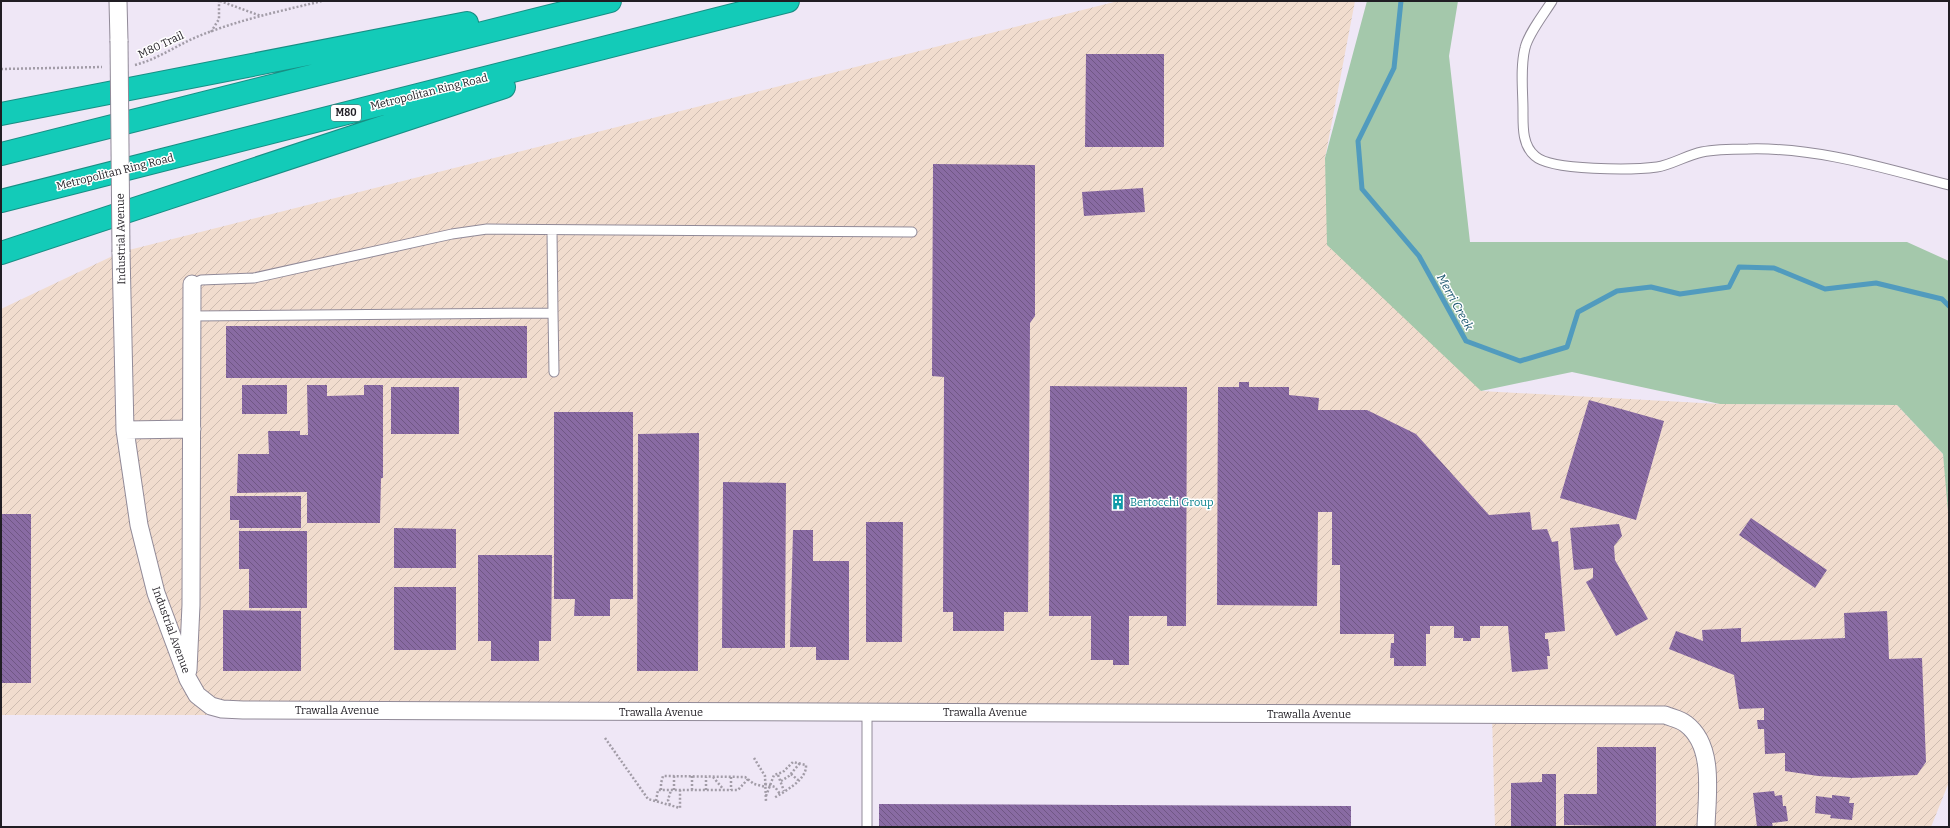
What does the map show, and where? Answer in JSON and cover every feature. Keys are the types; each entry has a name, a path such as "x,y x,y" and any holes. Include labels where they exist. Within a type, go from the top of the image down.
{"highway":[{"path":"1,114 576,1"},
{"path":"1,154 610,1"},
{"name":"Metropolitan Ring Road","path":"1,201 788,1"},
{"path":"1,253 691,25"}],"street":[{"name":"Industrial Avenue","path":"118,1 125,430 139,525 156,594 188,678"},
{"name":"Industrial Avenue","path":"188,678 191,600 192,284"},
{"path":"125,430 192,429"},
{"name":"Trawalla Avenue","path":"188,678 196,695 203,701 222,709 640,712 1665,715 1684,722 1697,735 1702,743 1707,777 1706,827"}],"lane":[{"path":"1552,1 1525,47 1523,75 1523,126 1526,144 1535,157 1544,161 1566,166 1618,169 1658,167 1703,152 1747,149 1799,150 1856,161 1949,185"},
{"path":"192,284 201,280 254,278 452,234 487,229 552,231 912,232"},
{"path":"552,231 554,372"},
{"path":"192,316 553,313"},
{"path":"867,712 867,827"}],"path":[{"path":"210,32 219,19 219,1 262,16"},
{"name":"M80 Trail","path":"128,66 150,61 210,32 262,16 322,1"},
{"path":"1,69 109,67"},
{"path":"604,738 648,799 680,808 680,790"},
{"path":"754,758 765,776 766,802"},
{"path":"766,796 774,775 778,775 788,768 793,762 800,762 806,765 806,769 798,780 774,798"},
{"path":"781,781 791,774 800,762"},
{"path":"791,774 798,780"},
{"path":"778,775 784,791"},
{"path":"661,790 663,776 745,777 754,784 765,786 770,785 780,794"},
{"path":"670,805 668,800 673,790 674,776"},
{"path":"692,776 692,790"},
{"path":"706,777 706,790"},
{"path":"713,777 724,790"},
{"path":"731,777 731,790"},
{"path":"656,802 658,790 731,790 742,788 748,779"}],"shaded area":[{"path":"1118,1 1355,1 1325,158 1481,391 1720,404 1897,405 1943,454 1949,496 1949,782 1931,827 1495,827 1492,715 1,715 1,309 121,252"}],"green space":[{"path":"1367,1 1458,1 1449,56 1470,242 1907,242 1949,261 1949,523 1943,454 1897,405 1720,404 1572,372 1481,391 1327,245 1325,158"}],"building":[{"path":"1086,54 1164,54 1164,147 1085,147"},
{"path":"933,164 1035,165 1035,316 1030,323 1028,612 1004,612 1004,631 953,631 953,612 943,612 944,377 932,376"},
{"path":"1143,188 1145,212 1084,216 1082,192"},
{"path":"226,326 527,326 527,378 226,378"},
{"path":"1239,382 1249,382 1249,387 1289,387 1289,395 1319,398 1318,410 1367,410 1416,434 1489,515 1530,512 1532,530 1547,529 1552,542 1558,541 1565,631 1545,633 1545,639 1548,639 1550,656 1547,656 1548,669 1512,672 1508,626 1480,626 1480,638 1471,638 1471,641 1463,641 1463,638 1454,638 1454,626 1430,626 1430,634 1426,634 1426,666 1394,666 1394,658 1390,658 1391,643 1394,643 1394,634 1340,634 1340,565 1332,565 1332,512 1318,512 1317,606 1217,605 1218,387 1239,387"},
{"path":"242,385 287,385 287,414 242,414"},
{"path":"307,385 327,385 327,396 364,395 364,385 383,385 383,478 381,478 380,523 307,523 307,492 237,493 238,454 269,454 268,431 300,431 300,435 308,435"},
{"name":"Bertocchi Group","path":"1050,386 1187,387 1186,626 1167,626 1167,616 1129,616 1129,665 1113,665 1113,660 1091,660 1091,616 1049,616"},
{"path":"391,387 459,387 459,434 391,434"},
{"path":"1589,400 1664,421 1636,520 1560,498"},
{"path":"554,412 633,412 633,599 610,599 610,616 574,616 575,599 554,599"},
{"path":"699,433 698,671 637,671 638,434"},
{"path":"723,482 786,483 785,648 722,648"},
{"path":"230,496 301,496 301,528 239,528 239,520 230,520"},
{"path":"1,514 31,514 31,683 1,683"},
{"path":"1751,518 1827,570 1815,588 1739,535"},
{"path":"866,522 903,522 902,642 866,642"},
{"path":"1619,524 1622,536 1614,546 1615,560 1648,619 1616,636 1586,582 1593,578 1593,568 1574,570 1570,528"},
{"path":"394,528 456,529 456,568 394,568"},
{"path":"793,530 813,530 813,561 849,561 849,660 816,660 816,647 790,647"},
{"path":"239,531 307,531 307,608 249,608 249,569 239,569"},
{"path":"478,555 552,555 551,641 539,641 539,661 491,661 491,641 478,641"},
{"path":"394,587 456,587 456,650 394,650"},
{"path":"223,610 301,611 301,671 223,671"},
{"path":"1887,611 1889,659 1922,658 1926,762 1917,775 1851,778 1818,776 1785,771 1785,753 1765,754 1764,729 1758,729 1757,720 1764,720 1764,708 1739,709 1734,675 1669,649 1676,631 1703,641 1702,630 1741,628 1741,642 1845,638 1844,613"},
{"path":"1597,747 1656,747 1656,827 1564,825 1564,794 1597,794"},
{"path":"1542,774 1556,774 1556,827 1511,827 1511,783 1542,782"},
{"path":"1774,791 1775,796 1782,795 1783,806 1786,806 1788,821 1772,823 1773,827 1757,827 1753,793"},
{"path":"1832,795 1850,797 1849,803 1854,803 1852,820 1830,818 1831,815 1815,813 1816,796 1832,798"},
{"path":"879,804 1351,806 1351,827 879,827"}],"waterway":[{"name":"Merri Creek","path":"1401,1 1394,68 1358,141 1362,189 1419,256 1466,341 1520,361 1567,347 1578,312 1617,291 1651,287 1680,294 1729,287 1739,267 1774,268 1825,289 1876,283 1942,299 1949,306"}],"place":[{"name":"Bertocchi Group","path":"1118,502"}]}
